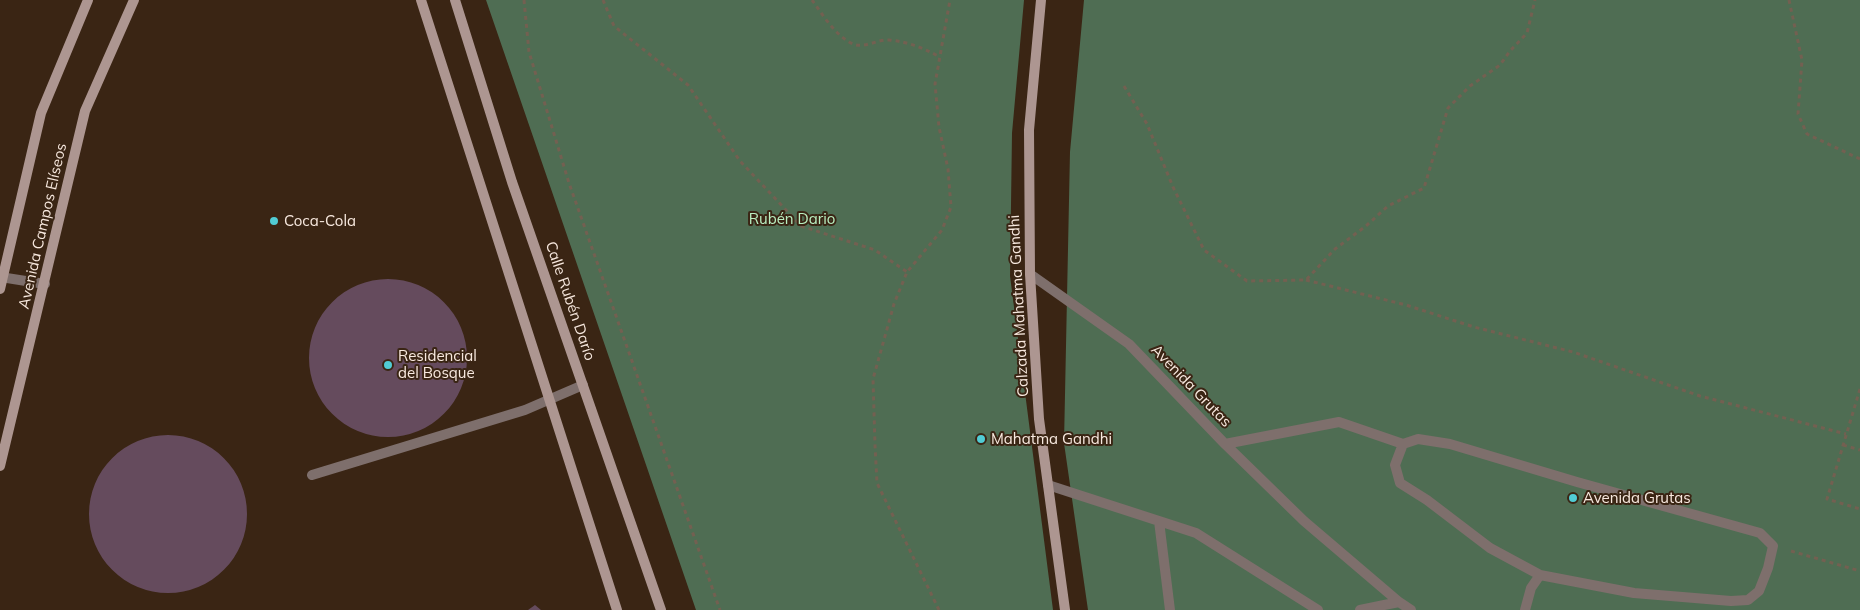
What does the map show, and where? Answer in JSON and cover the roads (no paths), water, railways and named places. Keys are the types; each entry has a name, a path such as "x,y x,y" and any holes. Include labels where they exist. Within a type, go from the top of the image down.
{"street":[{"name":"Avenida Campos Elíseos","path":"0,289 1,277 41,113 88,0"},
{"name":"Avenida Campos Elíseos","path":"0,466 85,111 134,0"},
{"path":"421,0 618,610"},
{"name":"Calle Rubén Darío","path":"455,0 512,182 661,610"},
{"name":"Calzada Mahatma Gandhi","path":"1041,0 1029,130 1030,274 1039,419 1065,610"},
{"name":"Avenida Grutas","path":"1030,274 1129,344 1225,444 1304,521 1410,610"},
{"path":"1,277 45,284"},
{"path":"312,476 525,410 549,398 583,385"},
{"path":"1225,444 1339,422 1403,444 1418,439 1450,444 1760,533 1773,546 1768,568 1759,590 1748,600 1731,601 1634,593 1540,575 1490,548 1427,500 1400,483 1395,465 1403,444"},
{"path":"1048,486 1196,533 1318,610"},
{"path":"1159,521 1170,610"},
{"path":"1526,610 1532,588 1540,575"},
{"path":"1360,610 1399,602"}],"place":[{"name":"Coca-Cola","path":"274,221"},
{"name":"Residencial del Bosque","path":"388,365"},
{"name":"Mahatma Gandhi","path":"981,439"},
{"name":"Avenida Grutas","path":"1573,498"}],"park label":[{"name":"Rubén Dario","path":"792,219"}]}
